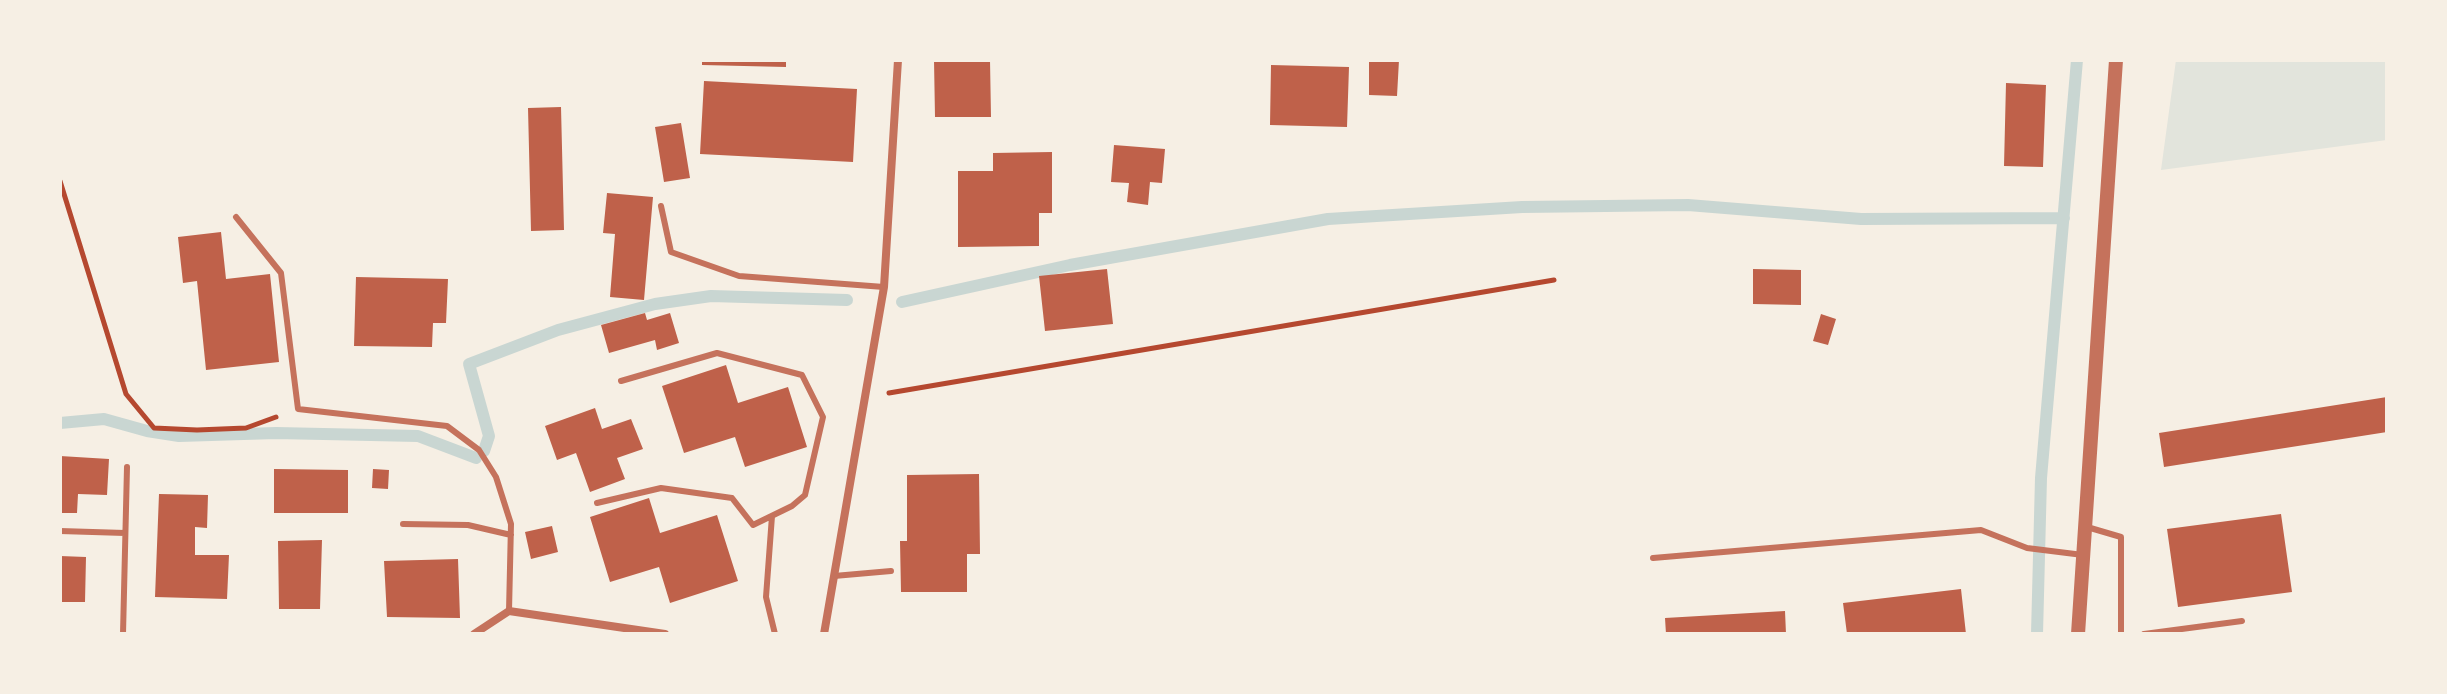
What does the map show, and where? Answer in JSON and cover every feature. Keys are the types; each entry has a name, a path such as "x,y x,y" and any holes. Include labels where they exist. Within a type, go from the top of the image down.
{"street":[{"path":"824,634 884,287 898,60"},
{"path":"2078,634 2076,554 2084,527 2116,60"},
{"path":"474,634 509,611 665,634"}],"lane":[{"path":"661,206 671,252 739,276 884,287"},
{"path":"236,217 281,273 298,409 447,426 479,450 496,477 511,524 509,611"},
{"path":"597,503 661,488 732,498 753,525 792,506 805,495 823,417 802,375 717,353 621,381"},
{"path":"123,634 127,467"},
{"path":"772,516 766,597 775,634"},
{"path":"403,524 468,525 511,535"},
{"path":"2084,527 2121,537 2121,634"},
{"path":"1653,558 1981,530 2027,548 2076,554"},
{"path":"60,531 125,533"},
{"path":"834,576 891,571"},
{"path":"2144,634 2242,621"}],"path":[{"path":"60,181 126,394 154,428 246,428 298,409"},
{"path":"865,397 1554,280"}],"shaded area":[{"path":"2176,60 2387,60 2387,140 2161,170"}],"building":[{"path":"702,60 786,60 786,67 702,65"},
{"path":"934,60 990,60 991,117 935,117"},
{"path":"1369,60 1399,60 1397,96 1369,95"},
{"path":"1271,65 1349,67 1347,127 1270,125"},
{"path":"704,81 857,89 853,162 700,154"},
{"path":"2006,83 2046,85 2043,167 2004,166"},
{"path":"561,107 564,230 531,231 528,108"},
{"path":"681,123 690,178 664,182 655,127"},
{"path":"1114,145 1165,149 1162,183 1150,182 1148,205 1127,202 1129,183 1111,182"},
{"path":"1052,152 1052,213 1039,213 1039,246 958,247 958,171 993,171 993,153"},
{"path":"607,193 653,197 644,300 610,297 615,234 603,233"},
{"path":"221,232 226,279 270,274 279,362 206,370 197,281 183,283 178,237"},
{"path":"1107,269 1113,324 1045,331 1039,276"},
{"path":"1753,269 1801,270 1801,305 1753,304"},
{"path":"356,277 448,279 446,323 433,323 432,347 354,346"},
{"path":"645,313 647,320 670,313 679,343 657,350 655,340 609,353 601,325"},
{"path":"1821,314 1836,319 1828,345 1813,341"},
{"path":"726,365 738,403 788,387 807,447 745,467 735,437 684,453 662,386"},
{"path":"2387,397 2387,432 2164,467 2159,433"},
{"path":"595,408 602,429 631,419 643,449 617,458 625,479 590,492 576,453 557,460 545,426"},
{"path":"60,456 109,459 107,495 78,494 77,513 60,513"},
{"path":"274,469 348,470 348,513 274,513"},
{"path":"373,469 389,470 388,489 372,488"},
{"path":"979,474 980,554 967,554 967,592 901,592 900,541 907,541 907,475"},
{"path":"159,494 208,495 207,528 195,527 195,555 229,555 227,599 155,597"},
{"path":"649,498 660,533 717,515 738,581 670,603 659,567 610,582 590,517"},
{"path":"2281,514 2292,592 2178,607 2167,529"},
{"path":"552,526 558,552 531,559 525,532"},
{"path":"322,540 320,609 279,609 278,541"},
{"path":"60,556 86,557 85,602 60,602"},
{"path":"458,559 460,618 387,617 384,561"},
{"path":"1961,589 1966,634 1847,634 1843,603"},
{"path":"1785,611 1786,634 1666,634 1665,618"}],"waterway":[{"path":"2037,634 2041,478 2077,60"},
{"path":"902,302 1070,265 1328,219 1522,207 1688,205 1861,219 2064,218"},
{"path":"484,451 489,436 469,364 558,330 655,304 711,296 847,300"},
{"path":"60,423 104,419 179,436 276,433 418,436 476,458"}]}
